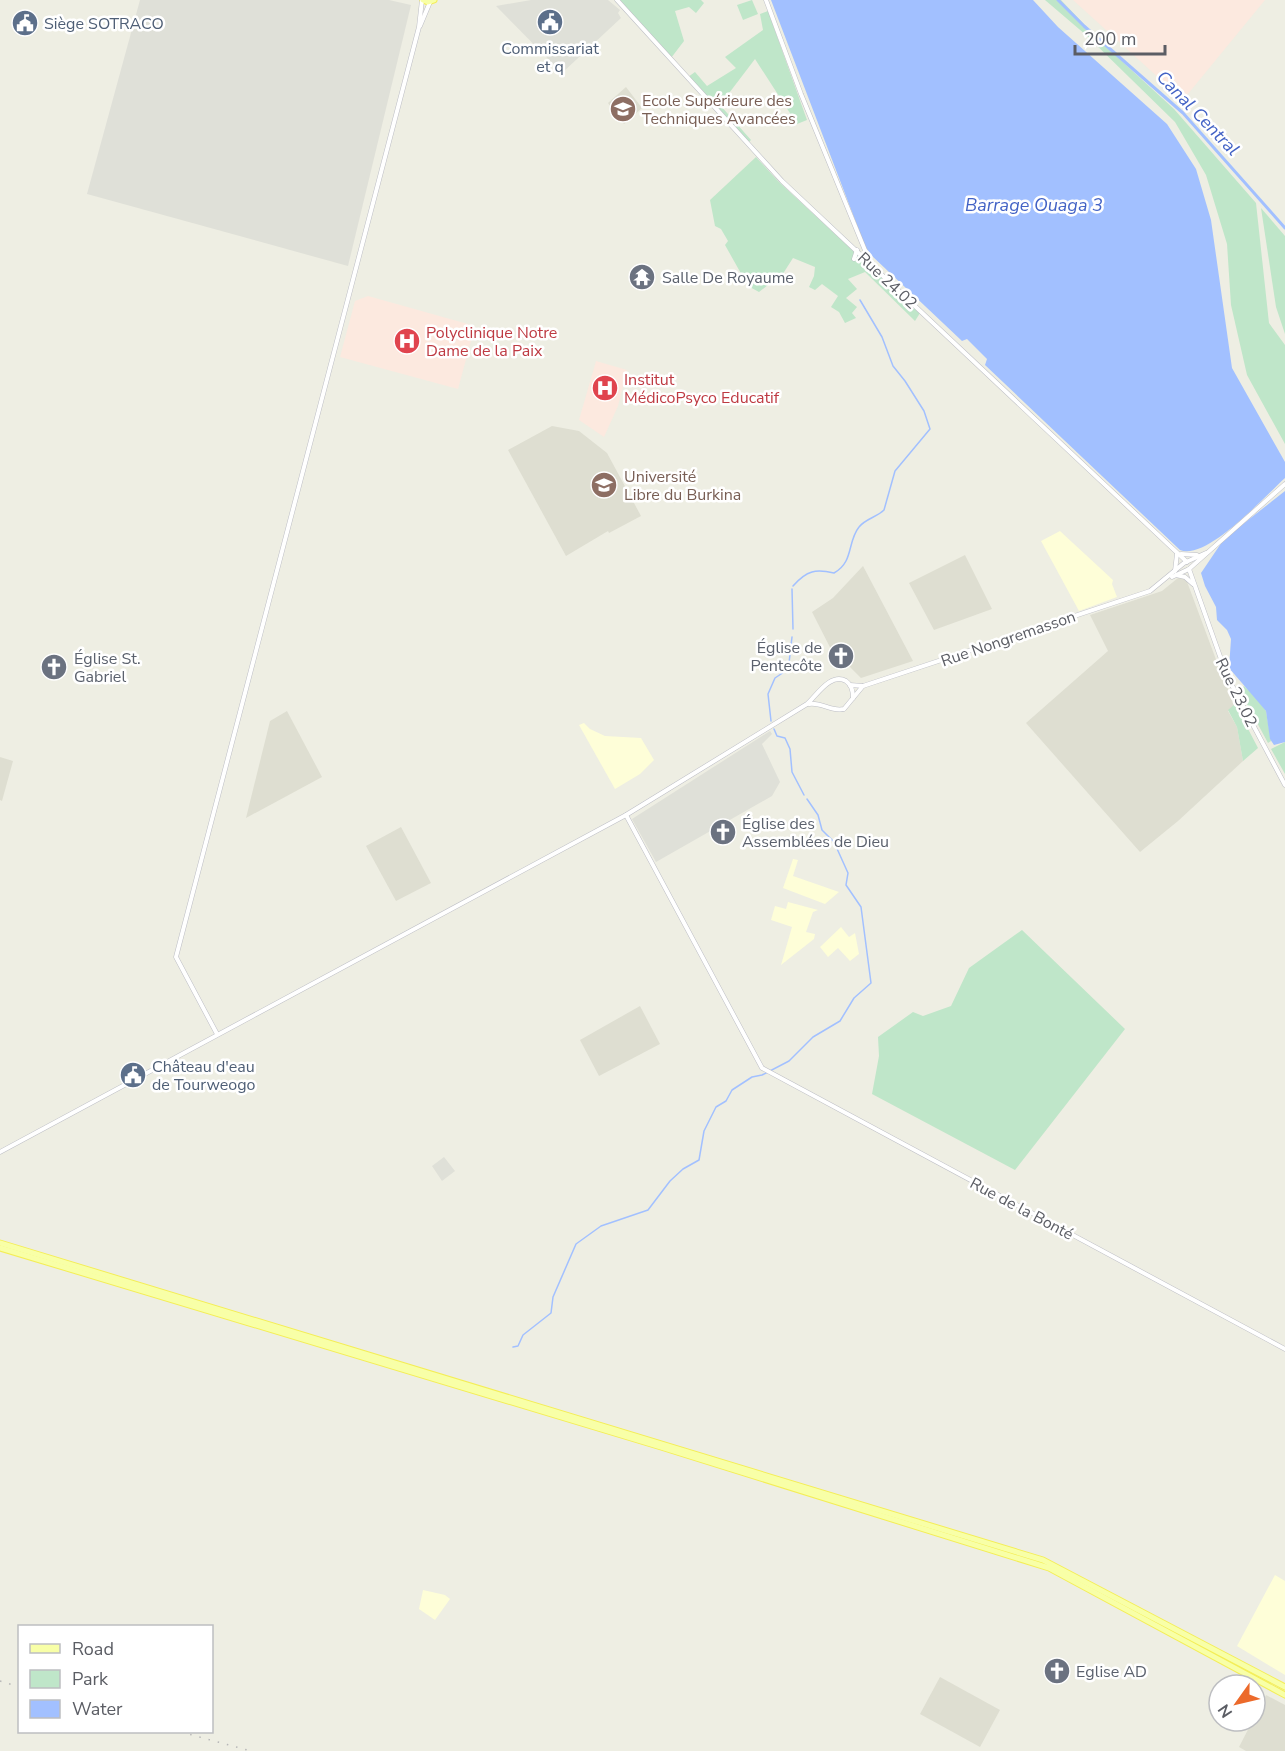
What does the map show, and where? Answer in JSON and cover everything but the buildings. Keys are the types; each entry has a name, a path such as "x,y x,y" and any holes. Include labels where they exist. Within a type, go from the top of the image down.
{"main road":[{"path":"422,0 432,1"},
{"path":"0,1243 1043,1560 1285,1687"},
{"path":"0,1248 650,1444 1049,1568 1285,1695"}],"street":[{"path":"217,1034 176,957 419,27 422,0"},
{"name":"Rue 24.02","path":"617,0 782,181 1172,548 1187,566"},
{"path":"766,0 801,94 869,261"},
{"path":"419,27 432,1"},
{"path":"854,259 857,250"},
{"name":"Rue Nongremasson","path":"849,685 864,686 1139,595 1163,582 1203,554 1285,484"},
{"path":"1193,585 1185,577 1175,574 1177,554 1203,554"},
{"name":"Rue 23.02","path":"1187,566 1198,595"},
{"name":"Rue 23.02","path":"1187,566 1227,676 1285,785"},
{"path":"0,1152 626,814 807,704 823,698 832,680 842,680 849,685 853,698"},
{"path":"823,698 839,710 848,706 864,686"},
{"path":"807,704 823,698"},
{"name":"Rue de la Bonté","path":"626,814 761,1067 1285,1348"}],"shaded area":[{"path":"140,0 389,0 411,5 348,266 87,194"},
{"path":"531,0 608,0 620,10 618,13 621,18 562,73 496,6"},
{"path":"1073,0 1265,0 1183,100"},
{"path":"626,87 642,108 624,124 608,103"},
{"name":"Polyclinique Notre Dame de la Paix","path":"368,296 475,326 458,389 340,357 355,301"},
{"name":"Institut MédicoPsyco Educatif","path":"596,361 627,370 618,406 604,437 579,420"},
{"path":"552,426 579,431 607,453 641,516 609,533 608,531 566,556 508,450"},
{"path":"1060,531 1113,580 1112,584 1117,597 1079,611 1041,541"},
{"path":"965,555 992,609 934,630 909,583"},
{"path":"863,566 913,661 861,678 850,667 838,663 812,612 833,598"},
{"path":"1178,578 1186,579 1224,681 1235,704 1228,711 1237,727 1243,761 1178,821 1140,852 1026,723 1108,651 1090,615 1162,591"},
{"path":"287,711 322,777 246,818 270,721"},
{"path":"584,723 590,729 605,736 641,738 654,760 640,774 615,789 579,725"},
{"path":"770,731 772,734 762,744 780,782 772,796 656,862 632,819"},
{"path":"0,757 13,761 2,801 0,800"},
{"path":"401,827 431,883 396,901 366,846"},
{"path":"793,859 798,860 793,876 839,892 825,904 783,888"},
{"path":"788,902 818,910 813,912 806,932 815,934 814,939 781,965 792,927 771,920 775,906 786,909"},
{"path":"841,927 849,937 855,933 859,954 850,961 838,948 828,957 820,947"},
{"path":"640,1006 660,1044 599,1076 580,1040"},
{"path":"444,1157 455,1171 442,1181 432,1166"},
{"path":"1275,1575 1285,1581 1285,1675 1237,1646"},
{"path":"423,1590 445,1595 450,1599 435,1620 419,1609"},
{"path":"940,1677 1000,1710 980,1747 920,1714"},
{"path":"1267,1696 1285,1705 1285,1751 1246,1751 1239,1747 1246,1733 1267,1733"}],"green space":[{"path":"620,0 701,0 704,3 696,13 689,7 675,11 684,41 671,58"},
{"path":"752,0 758,14 743,20 737,5"},
{"path":"1045,0 1061,0 1101,42 1174,109 1256,203 1269,323 1285,345 1285,444 1247,375 1231,305 1227,244 1206,175 1175,122 1086,35"},
{"path":"768,11 807,120 797,124 755,59 720,105 751,140 747,144 688,77 695,72 707,86 736,68 725,57 763,30 760,14"},
{"path":"756,157 778,181 920,313 915,321 865,272 848,279 857,289 846,298 857,307 852,313 856,318 845,323 839,312 831,307 838,296 822,284 815,290 809,287 815,267 793,258 777,283 773,281 759,292 748,286 725,245 728,241 721,229 715,226 710,200"},
{"path":"1261,208 1285,236 1285,334 1276,307"},
{"path":"1244,686 1257,698 1266,711 1271,741 1268,743 1240,691"},
{"path":"1235,704 1258,748 1243,761 1237,727 1228,710"},
{"path":"1285,742 1285,774 1271,749"},
{"path":"1022,930 1125,1029 1015,1170 872,1094 879,1056 878,1037 913,1012 923,1016 951,1006 969,968"}],"water":[{"name":"Barrage Ouaga 3","path":"771,0 1033,0 1058,27 1167,124 1196,169 1211,220 1232,368 1285,462 1285,478 1220,537 1191,551 1180,550 985,365 987,359 967,339 962,341 871,255 865,246"},
{"path":"1285,491 1285,742 1274,745 1270,739 1266,711 1229,668 1231,639 1227,630 1217,620 1216,607 1201,573 1224,539"}],"waterway":[{"name":"Canal Central","path":"1058,0 1084,26 1183,113 1285,228"},
{"path":"793,586 807,574 822,571 834,573 845,563 855,533 864,522 884,510 895,471 930,429 924,411 893,366 882,337 860,300"},
{"path":"792,589 793,629"},
{"path":"771,721 768,694 775,678 784,672 789,663 792,637"},
{"path":"774,729 777,736 785,738 790,749 792,772 804,795"},
{"path":"513,1347 518,1346 523,1335 551,1313 553,1297 576,1244 601,1226 648,1210 670,1181 683,1169 699,1160 704,1131 716,1107 726,1101 732,1090 752,1077 762,1075 789,1061 813,1037 840,1021 854,998 871,983 861,907 846,885 848,873 834,842 822,830 818,815 807,799"}],"railway":[{"path":"0,1681 18,1686"},
{"path":"185,1733 251,1751"}],"place":[{"name":"Commissariat et q","path":"550,22"},
{"name":"Siège SOTRACO","path":"25,23"},
{"name":"Ecole Supérieure des Techniques Avancées","path":"623,109"},
{"name":"Salle De Royaume","path":"642,277"},
{"name":"Polyclinique Notre Dame de la Paix","path":"407,341"},
{"name":"Institut MédicoPsyco Educatif","path":"605,388"},
{"name":"Université Libre du Burkina","path":"604,485"},
{"name":"Église de Pentecôte","path":"841,656"},
{"name":"Église St. Gabriel","path":"54,667"},
{"name":"Église des Assemblées de Dieu","path":"723,832"},
{"name":"Château d'eau de Tourweogo","path":"133,1075"},
{"name":"Eglise AD","path":"1057,1671"}]}
